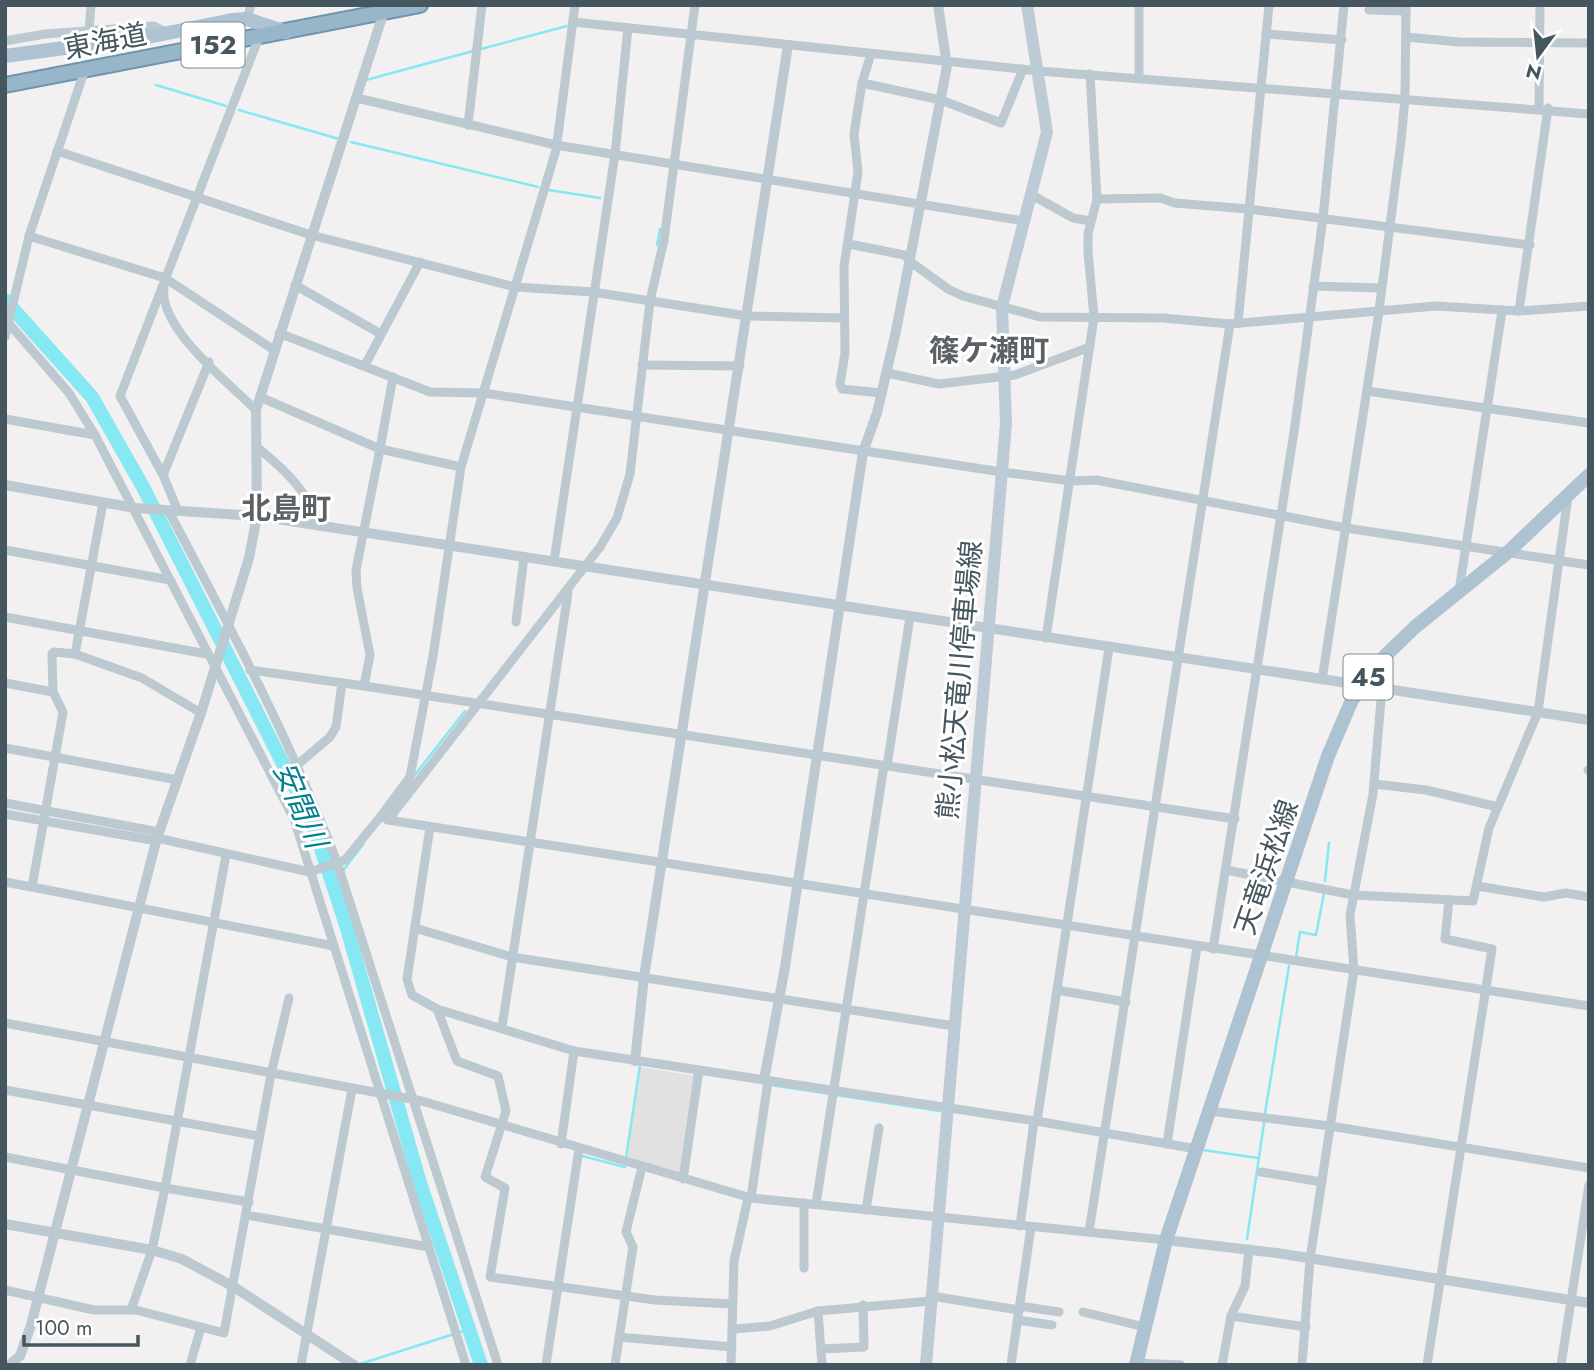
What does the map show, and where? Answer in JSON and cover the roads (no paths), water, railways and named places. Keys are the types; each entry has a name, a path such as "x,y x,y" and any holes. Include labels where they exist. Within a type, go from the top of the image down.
{"highway":[{"name":"東海道","path":"5,85 286,32 385,8 420,5"}],"main road":[{"name":"熊小松天竜川停車場線","path":"926,1365 1006,424 1002,307 1046,132 1039,71 1027,5"},
{"path":"5,56 169,33 249,12 286,32"},
{"name":"天竜浜松線","path":"1136,1364 1166,1240 1196,1149 1328,756 1361,686 1415,627 1507,552 1589,475"}],"street":[{"path":"89,31 91,5"},
{"path":"468,125 482,5"},
{"path":"384,818 410,777 461,467 556,145 575,5"},
{"path":"5,803 45,815 158,837 226,855 311,872 338,869 384,818 568,589 610,532 624,501 638,418 650,301 664,240 695,5"},
{"path":"731,1365 734,1261 749,1198 863,452 887,373 941,100 946,60 938,5"},
{"path":"1139,5 1139,78"},
{"path":"1089,1232 1154,807 1234,324 1269,5"},
{"path":"1213,949 1294,432 1338,92 1344,5"},
{"path":"1519,311 1530,245 1544,108 1539,43 1540,5"},
{"path":"9,1365 20,1356 39,1297 158,837 201,713 248,558 257,516 256,410 385,8"},
{"path":"1322,680 1367,391 1405,98 1406,8 1369,10"},
{"path":"573,22 1039,71 1544,108 1589,114"},
{"path":"5,41 154,26 169,33"},
{"path":"554,561 568,485 576,408 615,154 628,28"},
{"path":"1266,34 1342,40"},
{"path":"259,37 120,396 163,475 171,511 296,766 338,869 498,1365"},
{"path":"1406,37 1459,42 1589,43"},
{"path":"635,1060 644,977 788,45"},
{"path":"871,54 862,83 854,134 858,172 844,267 845,353 840,384 842,389 882,393"},
{"path":"5,337 29,236 85,69"},
{"path":"862,83 887,86 941,100 1001,123 1023,69"},
{"path":"1045,638 1094,317 1088,252 1091,221 1097,200 1090,75"},
{"path":"357,98 556,145 1024,220"},
{"path":"57,151 311,235 515,286 593,292 747,316 843,318"},
{"path":"1032,195 1073,218 1091,221"},
{"path":"1097,200 1160,198 1175,204 1248,209 1530,245"},
{"path":"29,236 165,278 274,349"},
{"path":"849,244 909,258 948,289 1040,317 1163,318 1234,324 1436,306 1502,311 1589,306"},
{"path":"365,365 420,262"},
{"path":"165,278 164,301 172,321 256,410"},
{"path":"295,285 381,334"},
{"path":"1313,286 1381,288"},
{"path":"1459,591 1502,311"},
{"path":"7,321 69,393 95,435 294,818 466,1365"},
{"path":"279,333 430,392 484,393 1002,472 1071,481 1096,480 1346,528 1589,565"},
{"path":"887,373 939,384 1015,375 1090,347"},
{"path":"163,475 209,362"},
{"path":"642,365 740,366"},
{"path":"364,686 370,655 356,588 362,533 393,377"},
{"path":"1367,391 1589,424"},
{"path":"260,397 380,449 461,467"},
{"path":"5,419 95,435"},
{"path":"258,448 300,486 314,508 319,526"},
{"path":"5,485 135,508 257,516 1589,720"},
{"path":"1226,870 1353,895 1473,901 1489,828 1538,712 1569,495"},
{"path":"75,654 103,503"},
{"path":"5,550 170,580"},
{"path":"516,622 524,557"},
{"path":"502,1027 568,589"},
{"path":"5,617 207,654"},
{"path":"816,1204 862,893 910,617"},
{"path":"1020,1226 1109,648"},
{"path":"32,887 63,712 53,692 52,654 75,654 142,678 201,713"},
{"path":"250,670 1235,819"},
{"path":"5,683 53,692"},
{"path":"296,766 330,737 336,727 342,683"},
{"path":"1302,1365 1310,1259 1354,970 1350,915 1374,784 1382,688"},
{"path":"5,748 178,780"},
{"path":"1374,784 1426,790 1498,807"},
{"path":"5,814 45,815"},
{"path":"384,818 1067,923 1197,947 1589,1006"},
{"path":"430,827 408,988 412,995 437,1009 574,1051 1035,1121 1196,1149"},
{"path":"131,1310 152,1250 165,1188 226,855"},
{"path":"5,882 141,906 334,946"},
{"path":"1477,886 1544,897 1566,894 1589,897"},
{"path":"1427,1365 1492,949 1445,939 1449,900"},
{"path":"415,928 512,957 954,1026"},
{"path":"1167,1144 1197,947"},
{"path":"1057,990 1126,1002"},
{"path":"5,1290 94,1310 131,1310 224,1333 271,1074 289,998"},
{"path":"437,1009 457,1060 498,1076 506,1111 485,1177 505,1188 490,1277 625,1296 732,1304"},
{"path":"5,1036 6,1023 412,1099 749,1198 1249,1249 1589,1303"},
{"path":"561,1143 574,1051"},
{"path":"683,1179 699,1070"},
{"path":"301,1365 352,1089"},
{"path":"5,1090 259,1136"},
{"path":"1210,1111 1330,1126 1589,1168"},
{"path":"866,1210 879,1128"},
{"path":"546,1365 579,1149"},
{"path":"5,1157 249,1202"},
{"path":"615,1365 633,1247 626,1232 642,1167"},
{"path":"1261,1172 1322,1182"},
{"path":"1561,1365 1589,1185"},
{"path":"804,1203 804,1268"},
{"path":"246,1215 429,1247"},
{"path":"5,1224 152,1250 182,1259 234,1287 354,1365"},
{"path":"1011,1365 1031,1227"},
{"path":"1222,1365 1231,1316 1245,1286 1249,1249"},
{"path":"733,1329 770,1326 818,1311 931,1299 1059,1312"},
{"path":"821,1349 864,1347 863,1305"},
{"path":"818,1311 822,1365"},
{"path":"1083,1312 1145,1327"},
{"path":"1231,1316 1306,1326"},
{"path":"1017,1320 1052,1325"},
{"path":"190,1365 201,1327"},
{"path":"619,1337 732,1348"},
{"path":"1136,1364 1181,1365"}],"waterway":[{"path":"481,49 567,26"},
{"path":"366,80 473,51"},
{"path":"156,85 226,106"},
{"path":"239,110 339,139"},
{"path":"351,142 538,187"},
{"path":"549,190 600,198"},
{"path":"657,245 660,229"},
{"name":"安間川","path":"5,300 92,397 143,487 312,821 346,925 420,1183 481,1365"},
{"path":"414,776 465,711"},
{"path":"342,872 364,843"},
{"path":"1325,881 1329,843"},
{"name":"安間川","path":"333,886 338,877"},
{"path":"1296,957 1300,932 1316,935 1324,893"},
{"path":"1265,1113 1289,966"},
{"path":"626,1158 640,1065"},
{"path":"771,1085 830,1094"},
{"path":"836,1095 940,1111"},
{"path":"1247,1239 1264,1123"},
{"path":"1203,1150 1258,1158"},
{"path":"582,1156 625,1167"},
{"path":"460,1332 469,1329"},
{"path":"360,1364 454,1334"}],"district":[{"name":"篠ケ瀬町","path":"989,351"},
{"name":"北島町","path":"286,509"}]}
